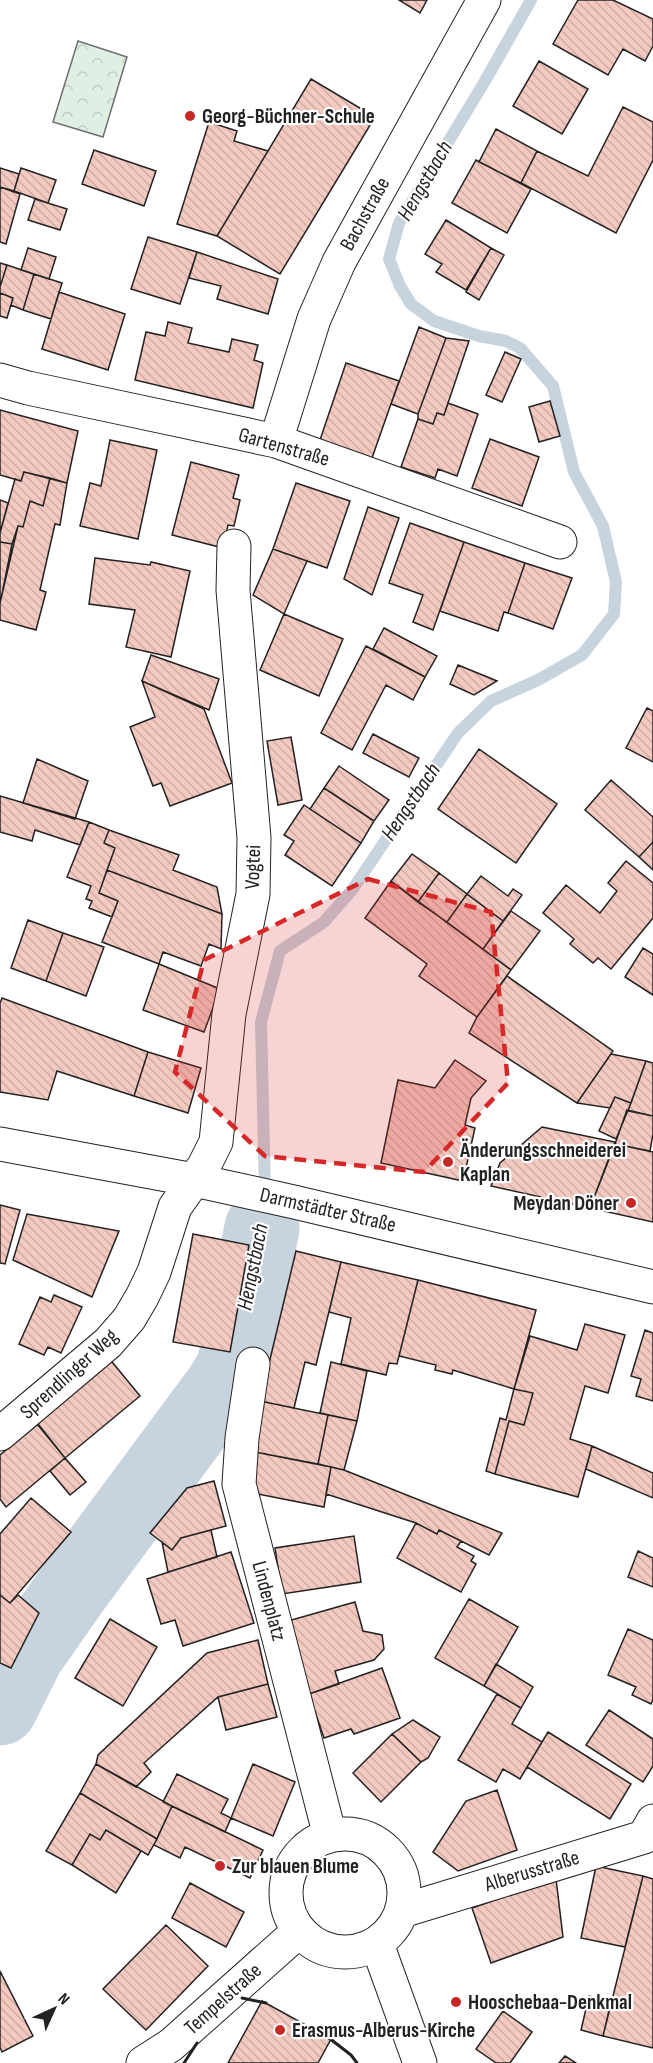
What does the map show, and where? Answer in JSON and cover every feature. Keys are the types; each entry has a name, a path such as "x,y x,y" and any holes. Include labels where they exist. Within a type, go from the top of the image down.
{"street":[{"name":"Bachstraße","path":"276,441 315,319 339,262 484,0"},
{"name":"Gartenstraße","path":"0,380 276,441 560,542"},
{"name":"Vogtei","path":"194,1180 216,1142 230,1014 253,894 254,838 233,590 234,546"},
{"name":"Darmstädter Straße","path":"0,1144 194,1180 653,1287"},
{"name":"Sprendlinger Weg","path":"0,1434 108,1343 129,1319 154,1272 175,1208 194,1180"},
{"name":"Lindenplatz","path":"253,1364 242,1438 239,1484 330,1836"},
{"name":"Alberusstraße","path":"402,1911 650,1833"},
{"path":"355,1834 374,1841 390,1854 398,1865 404,1885 402,1911 392,1930 377,1944 351,1952 327,1950 299,1931 287,1903 286,1891 290,1870 303,1851 330,1836 355,1834"},
{"name":"Tempelstraße","path":"143,2063 171,2045 299,1931"},
{"path":"377,1944 420,2063"}],"highlighted area":[{"path":"368,879 491,912 508,1083 424,1172 265,1156 175,1072 204,960"}],"green space":[{"path":"78,41 127,57 103,137 53,122"}],"building":[{"path":"399,0 427,0 420,13"},
{"path":"578,0 613,0 653,19 653,46 645,61 623,49 608,75 553,44"},
{"path":"539,61 588,89 562,134 513,106"},
{"path":"311,79 375,117 280,274 217,236"},
{"path":"623,107 653,122 653,160 616,233 521,183 537,151 588,176"},
{"path":"209,122 237,131 234,141 268,151 217,236 177,224"},
{"path":"496,129 537,151 521,183 479,162"},
{"path":"94,150 156,171 144,206 82,184"},
{"path":"476,160 531,189 507,233 452,203"},
{"path":"0,168 19,174 14,191 0,187"},
{"path":"21,168 56,180 48,203 14,191"},
{"path":"0,187 20,194 6,244 0,242"},
{"path":"35,199 67,209 60,230 28,220"},
{"path":"446,220 491,248 466,290 436,272 442,264 425,254"},
{"path":"148,237 197,252 180,304 131,289"},
{"path":"28,248 56,257 49,279 21,270"},
{"path":"491,248 504,255 479,300 466,292"},
{"path":"197,252 278,279 268,314 217,299 221,286 189,278"},
{"path":"0,263 7,265 0,287"},
{"path":"7,265 34,274 23,310 11,305 13,298 0,293"},
{"path":"34,274 62,283 51,319 23,310"},
{"path":"59,292 125,314 108,370 42,349"},
{"path":"0,293 13,298 7,318 0,316"},
{"path":"168,322 192,328 188,343 229,352 232,339 258,345 254,360 263,363 253,408 135,380 146,332 165,336"},
{"path":"419,327 446,338 418,414 391,404"},
{"path":"446,338 469,341 444,415 437,413 433,424 418,419 418,414"},
{"path":"505,352 521,359 502,402 486,395"},
{"path":"346,363 399,381 372,458 320,440"},
{"path":"550,401 560,436 539,442 529,407"},
{"path":"448,403 478,414 457,476 438,469 435,478 401,467 418,419 433,424 437,413 444,415"},
{"path":"0,410 78,431 67,483 24,472 21,481 0,475"},
{"path":"490,439 539,457 522,506 472,488"},
{"path":"110,440 157,450 138,539 80,526 90,483 101,486"},
{"path":"191,462 239,475 233,498 240,500 234,526 228,525 223,548 172,535"},
{"path":"24,472 50,478 43,506 30,501 23,527 18,526 12,544 0,542 0,533 15,479 21,481"},
{"path":"50,478 67,483 60,525 55,524 40,590 46,592 36,630 0,620 0,603 18,526 23,527 30,501 43,506"},
{"path":"296,483 350,501 327,568 273,549"},
{"path":"0,500 8,503 0,533"},
{"path":"368,507 399,518 372,595 344,579"},
{"path":"410,523 464,542 433,630 413,622 423,595 389,583"},
{"path":"0,542 12,544 1,599 0,599"},
{"path":"464,542 525,563 508,613 504,612 498,631 440,611"},
{"path":"273,549 307,561 284,614 253,595"},
{"path":"95,558 150,565 151,562 190,571 171,657 126,647 135,610 89,604"},
{"path":"525,563 572,578 553,629 508,613"},
{"path":"284,614 343,639 319,696 260,670"},
{"path":"384,628 437,656 425,677 373,649"},
{"path":"366,646 425,677 413,700 386,685 352,750 321,733"},
{"path":"151,655 219,679 209,710 142,681"},
{"path":"458,665 497,681 474,695 450,684"},
{"path":"142,681 204,709 232,783 170,806 161,783 153,786 130,727 155,717"},
{"path":"647,708 653,711 653,762 626,748"},
{"path":"373,734 419,758 409,777 363,753"},
{"path":"291,737 302,800 278,805 267,741"},
{"path":"479,749 557,804 516,863 438,809"},
{"path":"37,759 88,781 75,819 23,803"},
{"path":"339,766 389,800 374,821 324,788"},
{"path":"611,780 653,817 653,842 639,857 585,810"},
{"path":"324,788 374,821 361,843 310,809"},
{"path":"0,796 89,822 80,845 35,830 32,841 0,832"},
{"path":"304,805 361,843 332,886 285,855 294,841 284,835"},
{"path":"89,822 109,830 104,843 115,848 99,893 118,901 112,917 89,908 92,901 86,899 91,886 67,877"},
{"path":"109,830 179,855 173,870 217,887 222,914 107,870 115,848 104,843"},
{"path":"653,842 653,870 639,857"},
{"path":"412,854 439,873 418,902 391,881"},
{"path":"626,861 653,883 653,918 611,969 598,958 593,963 570,944 574,939 543,913 566,885 600,913 617,891 608,883"},
{"path":"107,870 222,914 221,949 209,944 201,966 163,952 159,964 102,942 118,901 99,893"},
{"path":"439,873 467,894 447,922 418,902"},
{"path":"481,876 508,896 513,889 522,895 503,921 467,894"},
{"path":"391,881 511,970 477,1017 419,976 427,964 365,918"},
{"path":"467,894 503,921 483,949 447,922"},
{"path":"511,911 540,931 511,970 483,949"},
{"path":"28,920 63,933 46,981 11,968"},
{"path":"63,933 104,947 86,996 46,981"},
{"path":"643,948 653,954 653,995 625,977"},
{"path":"159,964 220,989 204,1032 143,1010"},
{"path":"507,976 613,1051 577,1103 469,1033 477,1017"},
{"path":"2,998 148,1052 134,1096 57,1071 48,1100 0,1092 0,1003"},
{"path":"148,1052 201,1068 188,1113 134,1096"},
{"path":"611,1054 646,1061 631,1103 615,1097 610,1108 577,1103"},
{"path":"455,1060 486,1081 471,1098 465,1125 475,1128 463,1181 381,1163 398,1080 435,1088"},
{"path":"646,1061 653,1063 653,1116 628,1111"},
{"path":"615,1097 631,1103 616,1139 599,1131"},
{"path":"627,1110 653,1116 650,1151 615,1144"},
{"path":"542,1127 615,1142 590,1208 491,1186 500,1163"},
{"path":"615,1144 653,1152 653,1222 590,1208"},
{"path":"0,1205 20,1210 5,1264 0,1263"},
{"path":"27,1214 119,1231 92,1297 13,1260"},
{"path":"193,1234 249,1245 230,1352 173,1342"},
{"path":"296,1251 341,1262 316,1365 305,1362 294,1408 260,1401"},
{"path":"341,1262 418,1280 397,1364 389,1363 386,1375 341,1364 351,1318 329,1312"},
{"path":"418,1280 536,1310 514,1389 453,1370 452,1374 435,1370 436,1365 399,1356"},
{"path":"54,1295 82,1307 61,1353 48,1347 44,1355 19,1344 40,1297 51,1302"},
{"path":"585,1324 625,1335 608,1393 585,1386 570,1439 592,1446 578,1497 495,1474 509,1421 524,1425 533,1393 514,1389 530,1336 577,1350"},
{"path":"645,1330 653,1333 653,1401 636,1396 641,1379 631,1376"},
{"path":"108,1357 140,1396 65,1458 33,1419"},
{"path":"331,1362 367,1371 357,1421 320,1413"},
{"path":"514,1389 533,1393 524,1425 509,1421 495,1474 486,1471 500,1418 506,1420"},
{"path":"260,1401 328,1415 318,1464 255,1452"},
{"path":"328,1415 357,1421 344,1470 318,1464"},
{"path":"38,1424 65,1458 6,1507 0,1499 0,1455"},
{"path":"592,1446 653,1473 653,1498 586,1469"},
{"path":"255,1452 331,1467 324,1507 248,1492"},
{"path":"65,1458 86,1482 70,1495 50,1471"},
{"path":"331,1467 344,1470 502,1533 489,1555 439,1530 437,1534 416,1523 326,1494"},
{"path":"214,1481 226,1526 181,1538 172,1550 150,1533 187,1488"},
{"path":"31,1498 71,1532 10,1603 0,1595 0,1534"},
{"path":"416,1523 437,1534 439,1530 461,1541 457,1547 474,1556 471,1561 476,1564 461,1592 397,1558"},
{"path":"211,1530 217,1557 168,1572 162,1542 172,1550 181,1538"},
{"path":"354,1536 361,1582 282,1594 275,1548"},
{"path":"638,1551 653,1558 653,1587 628,1577"},
{"path":"231,1552 254,1623 183,1646 175,1620 161,1624 147,1579"},
{"path":"0,1595 10,1603 18,1595 39,1613 11,1668 0,1663"},
{"path":"469,1599 518,1627 484,1686 435,1658"},
{"path":"355,1602 363,1631 382,1635 384,1649 374,1660 335,1671 339,1684 309,1694 288,1621"},
{"path":"110,1619 157,1647 123,1706 75,1678"},
{"path":"628,1629 653,1640 653,1699 651,1704 632,1695 636,1687 608,1675"},
{"path":"258,1640 268,1684 218,1697 144,1763 151,1772 136,1787 96,1764 98,1755 207,1653"},
{"path":"496,1664 533,1687 521,1708 484,1686"},
{"path":"382,1668 400,1718 354,1734 351,1729 324,1738 309,1694"},
{"path":"268,1684 277,1717 226,1730 218,1697"},
{"path":"497,1694 521,1708 512,1724 542,1742 520,1779 503,1769 496,1782 458,1760"},
{"path":"609,1710 653,1739 653,1766 643,1782 586,1745"},
{"path":"413,1720 440,1737 428,1758 421,1762 392,1734"},
{"path":"548,1732 631,1784 610,1819 527,1767"},
{"path":"392,1734 421,1762 381,1802 353,1773"},
{"path":"96,1764 172,1806 157,1839 80,1793"},
{"path":"253,1764 295,1782 273,1836 231,1818"},
{"path":"177,1774 228,1799 221,1813 231,1818 225,1832 163,1802"},
{"path":"497,1790 517,1850 458,1871 433,1852 466,1801"},
{"path":"80,1793 157,1839 148,1855 106,1830 100,1840 90,1834 72,1865 46,1851"},
{"path":"172,1806 263,1850 250,1878 185,1847 180,1858 154,1845"},
{"path":"106,1830 141,1851 116,1893 72,1865 90,1834 100,1840"},
{"path":"596,1866 643,1876 625,1947 581,1938"},
{"path":"643,1876 653,1879 653,2048 603,2036"},
{"path":"556,1879 563,1937 491,1963 472,1908"},
{"path":"190,1883 244,1912 226,1947 172,1918"},
{"path":"166,1925 208,1966 146,2030 103,1989"},
{"path":"0,1971 33,2036 2,2052 0,2047"},
{"path":"589,1996 611,2002 603,2036 581,2030"},
{"name":"Erasmus-Alberus-Kirche","path":"262,2001 331,2039 318,2063 228,2063"},
{"path":"503,2011 532,2032 510,2063 496,2063 476,2049"},
{"path":"565,2056 576,2063 559,2063"}],"waterway":[{"name":"Hengstbach","path":"262,1228 265,1194 261,1022 280,951 324,922 352,890 458,733 491,701 538,680 582,655 614,614 616,582 603,526 574,472 553,386 520,348 506,341 479,336 434,321 411,304 400,286 389,259 399,223 531,0"},
{"name":"Hengstbach","path":"0,1708 27,1654 222,1387 234,1367 262,1228"}],"wall":[{"path":"242,1998 266,2003"},
{"path":"329,2038 351,2055 357,2063"},
{"path":"184,2063 197,2043"}],"place":[{"name":"Georg-Büchner-Schule","path":"190,116"},
{"name":"Änderungsschneiderei Kaplan","path":"448,1162"},
{"name":"Meydan Döner","path":"631,1203"},
{"name":"Zur blauen Blume","path":"220,1866"},
{"name":"Hooschebaa-Denkmal","path":"456,2002"},
{"name":"Erasmus-Alberus-Kirche","path":"280,2030"}]}
